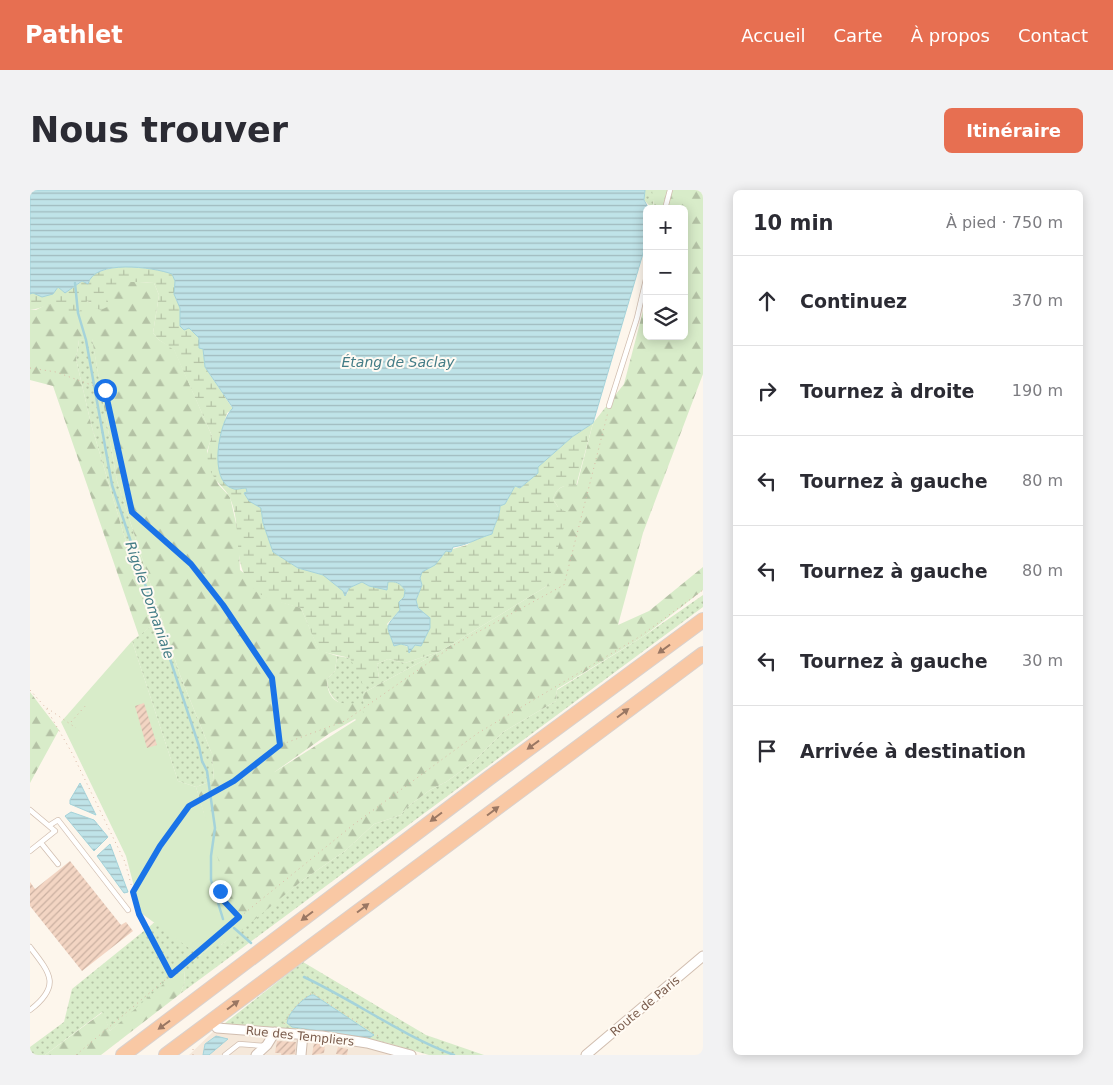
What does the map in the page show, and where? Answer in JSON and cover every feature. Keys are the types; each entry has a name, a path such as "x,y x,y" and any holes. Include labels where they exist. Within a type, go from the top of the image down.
{"highway":[{"path":"123,1055 489,778 703,620"},
{"path":"166,1055 703,654"}],"street":[{"name":"Route de Paris","path":"586,1055 703,956"},
{"name":"Rue des Templiers","path":"218,1028 303,1034 367,1043 400,1054 411,1055"},
{"path":"256,1055 277,1032"},
{"path":"301,1055 303,1034"}],"lane":[{"path":"666,205 670,190"},
{"path":"610,406 643,292"},
{"path":"30,810 55,831 30,851"},
{"path":"50,825 58,820 128,910"},
{"path":"41,843 58,864"},
{"path":"30,947 47,969 50,984 45,999 30,1010"},
{"path":"224,1055 239,1044 266,1046"}],"path":[{"path":"30,368 56,372 105,390 132,512 191,564 223,605 272,678 280,745"},
{"path":"133,892 160,846 189,806 234,781 280,745 345,721 454,645 564,585 610,406"},
{"path":"76,1055 239,917 353,825 478,733 639,637 703,590"},
{"path":"30,690 46,708 60,729 124,862 139,914 171,975"},
{"path":"70,723 77,718 86,704"},
{"path":"46,708 76,728"},
{"path":"214,893 220,891 222,899 239,917"},
{"path":"277,1032 292,1011 307,996 313,993 380,1038"},
{"path":"193,1055 194,1045"}],"shaded area":[{"path":"217,1028 303,1034 413,1055 189,1055"}],"green space":[{"path":"645,190 653,190 653,205 649,205 644,200"},
{"path":"652,190 703,190 703,374 643,533 618,625 649,611 703,567 703,590 644,636 557,689 556,701 503,732 472,763 446,782 430,790 406,808 401,815 374,824 345,851 303,880 243,929 221,945 213,945 204,814 196,787 214,780 212,754 180,675 117,481 92,339 79,340 76,359 91,424 151,626 139,636 53,386 30,380 30,309 36,310 51,302 87,301 91,303 119,283 154,283 159,295 153,333 159,340 174,349 212,436 207,451 218,484 230,497 238,532 240,570 281,602 301,608 319,650 337,656 335,671 327,679 327,686 331,696 339,702 357,703 364,713 363,693 441,651 547,586 558,507 553,499 557,491 562,487 577,485 593,423 624,384 643,311 643,340 688,340 688,205 654,205","holes":["356,720 273,773 330,733"]},
{"path":"116,267 137,267 172,274 175,281 174,294 180,308 180,326 189,328 199,338 199,348 203,349 205,367 233,409 227,413 225,420 247,492 244,493 249,501 261,508 263,523 273,552 298,568 323,575 347,594 349,588 362,582 369,586 387,589 387,582 399,584 405,590 404,597 399,602 400,610 387,624 398,640 408,647 413,647 421,640 430,619 418,608 416,600 422,585 420,578 422,572 435,564 446,551 467,545 477,538 492,534 500,506 505,504 515,486 520,488 538,473 538,467 572,437 593,423 576,486 562,487 557,491 553,499 558,507 568,513 547,586 441,651 405,663 388,659 377,664 379,679 363,685 350,658 319,651 301,608 266,597 257,592 248,582 240,560 234,510 230,498 213,475 209,466 208,451 212,436 174,350 159,340 153,333 159,295 154,283 128,282 116,286 106,294 109,306 101,310 92,307 91,303 87,301 84,309 72,314 61,309 58,303 30,309 30,294 32,293 53,294 58,287 65,293 94,273"},
{"path":"92,338 117,481 180,675 212,754 214,780 196,787 178,781 132,641 151,626 91,424 76,359 79,340"},
{"path":"703,595 703,607 180,994 185,982 184,970 110,1031 102,1012 45,1055 30,1055 30,1047 64,1022 72,989 155,922 200,956 213,945 221,945 303,880 345,851 374,824 401,815 406,808 430,790 446,782 472,763 503,732 556,701 557,690 644,636"},
{"path":"132,641 178,781 196,787 238,924 200,956 141,913 126,856 61,722"},
{"path":"441,651 363,693 365,714 339,702 331,694 328,687 327,679 335,671 337,656 350,658 379,679 377,664 388,659 405,663"},
{"path":"30,692 59,730 30,783"},
{"path":"303,962 426,1035 484,1055 429,1055 380,1041 311,1033 220,1027"},
{"path":"184,970 185,982 180,994 101,1055 45,1055 103,1012 110,1031 176,973"}],"water":[{"name":"Étang de Saclay","path":"30,190 645,190 644,200 647,205 643,205 643,254 593,423 572,437 538,467 538,473 520,488 515,486 505,504 500,506 492,534 453,547 451,552 446,551 435,565 422,572 420,578 422,585 416,600 418,608 430,618 430,628 421,646 415,645 409,653 408,646 401,644 394,646 388,630 389,624 400,610 399,602 404,597 405,590 398,583 388,582 387,590 369,586 362,582 349,588 345,596 343,591 323,575 298,568 273,552 263,523 261,508 249,501 244,493 247,492 246,488 235,489 226,484 220,476 218,451 220,437 223,425 233,408 205,367 203,349 199,348 199,338 189,328 184,330 180,326 180,308 174,294 175,281 172,274 139,267 112,268 101,271 93,276 88,284 82,281 65,293 58,287 53,294 42,297 33,293 30,294"},
{"path":"80,783 96,815 70,804 70,800"},
{"path":"71,812 94,820 108,837 94,851 65,816"},
{"path":"110,844 128,892 124,893 97,856"},
{"path":"314,995 374,1035 369,1038 292,1027 287,1023 290,1015 300,1003"},
{"path":"216,1036 228,1039 209,1055 203,1055 205,1044"}],"building":[{"path":"144,703 157,745 147,748 135,706"},
{"path":"70,861 121,925 126,922 133,931 82,971 30,906 30,882 35,889"},
{"path":"277,1041 296,1042 295,1054 281,1055 281,1053 275,1053"},
{"path":"314,1043 325,1045 324,1053 312,1055"},
{"path":"338,1047 348,1049 347,1055 336,1054"}],"waterway":[{"name":"Rigole Domaniale","path":"75,283 78,313 86,340 112,485 199,746 202,761 207,771 215,828 211,856 211,880 223,919"},
{"name":"Rigole Domaniale","path":"234,928 251,943"},
{"name":"Rigole Domaniale","path":"304,977 342,996 415,1038 454,1055"}],"route":[{"path":"105,390 132,512 191,564 223,605 272,678 280,745 234,781 189,806 160,846 133,892 139,914 171,975 239,917 222,899 220,891"}]}
